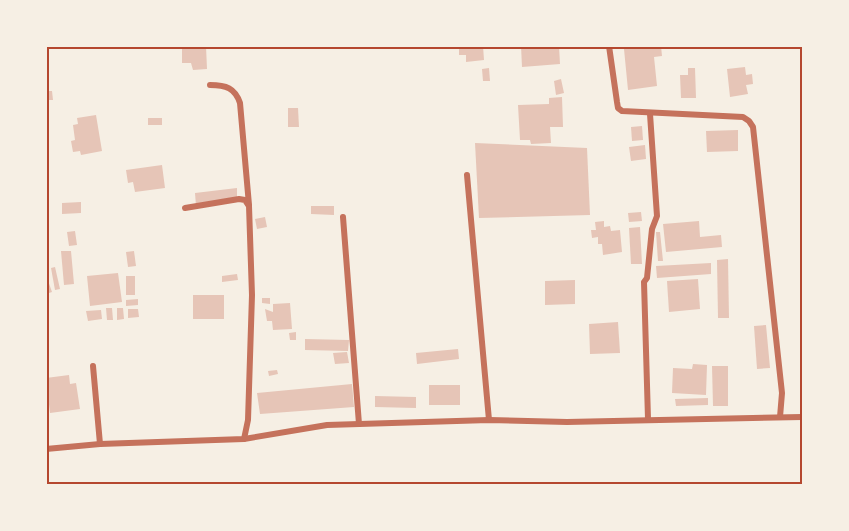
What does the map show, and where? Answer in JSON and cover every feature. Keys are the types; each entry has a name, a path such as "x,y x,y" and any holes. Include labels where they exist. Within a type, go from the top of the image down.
{"street":[{"path":"609,46 618,108 622,111 743,117 753,127 782,393 780,417"},
{"path":"210,85 230,87 240,103 249,206 252,295 248,420 244,439"},
{"path":"648,419 644,282 647,278 652,229 657,216 650,114"},
{"path":"467,175 489,420"},
{"path":"185,208 239,199 245,200 249,206"},
{"path":"343,217 359,424"},
{"path":"93,366 100,444"},
{"path":"46,448 244,439 327,425 489,420 567,422 802,417"}],"building":[{"path":"206,46 207,69 193,70 191,63 182,63 182,48"},
{"path":"459,46 483,46 484,60 466,62 466,55 459,55"},
{"path":"521,46 559,46 560,64 522,67"},
{"path":"618,46 661,46 662,56 654,57 657,86 628,90 624,49 618,49"},
{"path":"745,67 746,75 752,74 753,84 746,85 748,94 730,97 727,69"},
{"path":"489,68 490,81 483,81 482,69"},
{"path":"688,68 695,68 696,98 681,98 680,75 688,75"},
{"path":"561,79 564,93 556,95 554,81"},
{"path":"46,91 52,91 53,100 46,100"},
{"path":"562,97 563,127 550,127 551,143 531,144 530,140 520,140 518,105 549,104 549,98"},
{"path":"288,108 298,108 299,127 288,127"},
{"path":"96,115 102,151 81,155 80,151 73,152 71,141 75,140 73,125 78,124 77,118"},
{"path":"148,118 162,118 162,125 148,125"},
{"path":"642,126 643,140 632,141 631,127"},
{"path":"738,130 738,151 707,152 706,131"},
{"path":"475,143 587,148 590,215 479,218"},
{"path":"645,145 646,159 631,161 629,147"},
{"path":"162,165 165,188 135,192 133,182 128,183 126,170"},
{"path":"237,188 237,202 196,206 195,193"},
{"path":"81,202 81,213 62,214 62,203"},
{"path":"311,206 334,206 334,215 311,214"},
{"path":"641,212 642,221 629,222 628,213"},
{"path":"265,217 267,227 257,229 255,219"},
{"path":"604,221 604,227 610,226 611,231 620,230 622,252 603,255 602,244 598,244 598,237 592,238 591,230 596,230 595,222"},
{"path":"699,221 700,237 721,235 722,247 666,252 663,224"},
{"path":"640,227 642,264 631,264 629,228"},
{"path":"75,231 77,245 69,246 67,232"},
{"path":"656,232 660,232 663,261 658,261"},
{"path":"61,251 71,251 74,284 64,285"},
{"path":"134,251 136,266 128,267 126,252"},
{"path":"728,259 729,318 718,318 717,260"},
{"path":"711,263 711,274 657,278 656,266"},
{"path":"55,267 60,289 55,290 51,268"},
{"path":"118,273 122,302 90,306 87,276"},
{"path":"237,274 238,280 222,282 222,276"},
{"path":"46,275 52,292 46,294"},
{"path":"126,276 135,276 135,295 126,295"},
{"path":"698,279 700,309 669,312 667,281"},
{"path":"575,280 575,304 545,305 545,281"},
{"path":"193,295 224,295 224,319 193,319"},
{"path":"262,298 270,298 270,304 262,303"},
{"path":"138,299 138,305 126,306 126,300"},
{"path":"290,303 292,329 273,330 272,321 267,321 265,309 273,312 273,304"},
{"path":"106,308 112,308 113,320 107,320"},
{"path":"117,308 123,308 124,319 117,320"},
{"path":"128,309 138,309 139,317 128,318"},
{"path":"101,310 102,319 88,321 86,311"},
{"path":"618,322 620,353 590,354 589,324"},
{"path":"766,325 770,368 757,369 754,326"},
{"path":"296,332 296,340 290,340 289,333"},
{"path":"305,339 349,340 348,351 305,350"},
{"path":"458,349 459,359 417,364 416,353"},
{"path":"347,352 349,363 335,364 333,353"},
{"path":"693,364 707,365 706,395 672,393 673,368 692,369"},
{"path":"712,366 728,366 728,406 713,406"},
{"path":"277,370 278,374 269,376 268,371"},
{"path":"69,375 70,384 76,383 80,409 50,413 46,378"},
{"path":"352,384 354,407 260,414 257,393"},
{"path":"429,385 460,385 460,405 429,405"},
{"path":"375,396 416,397 416,408 375,407"},
{"path":"708,398 708,405 676,406 675,399"}]}
